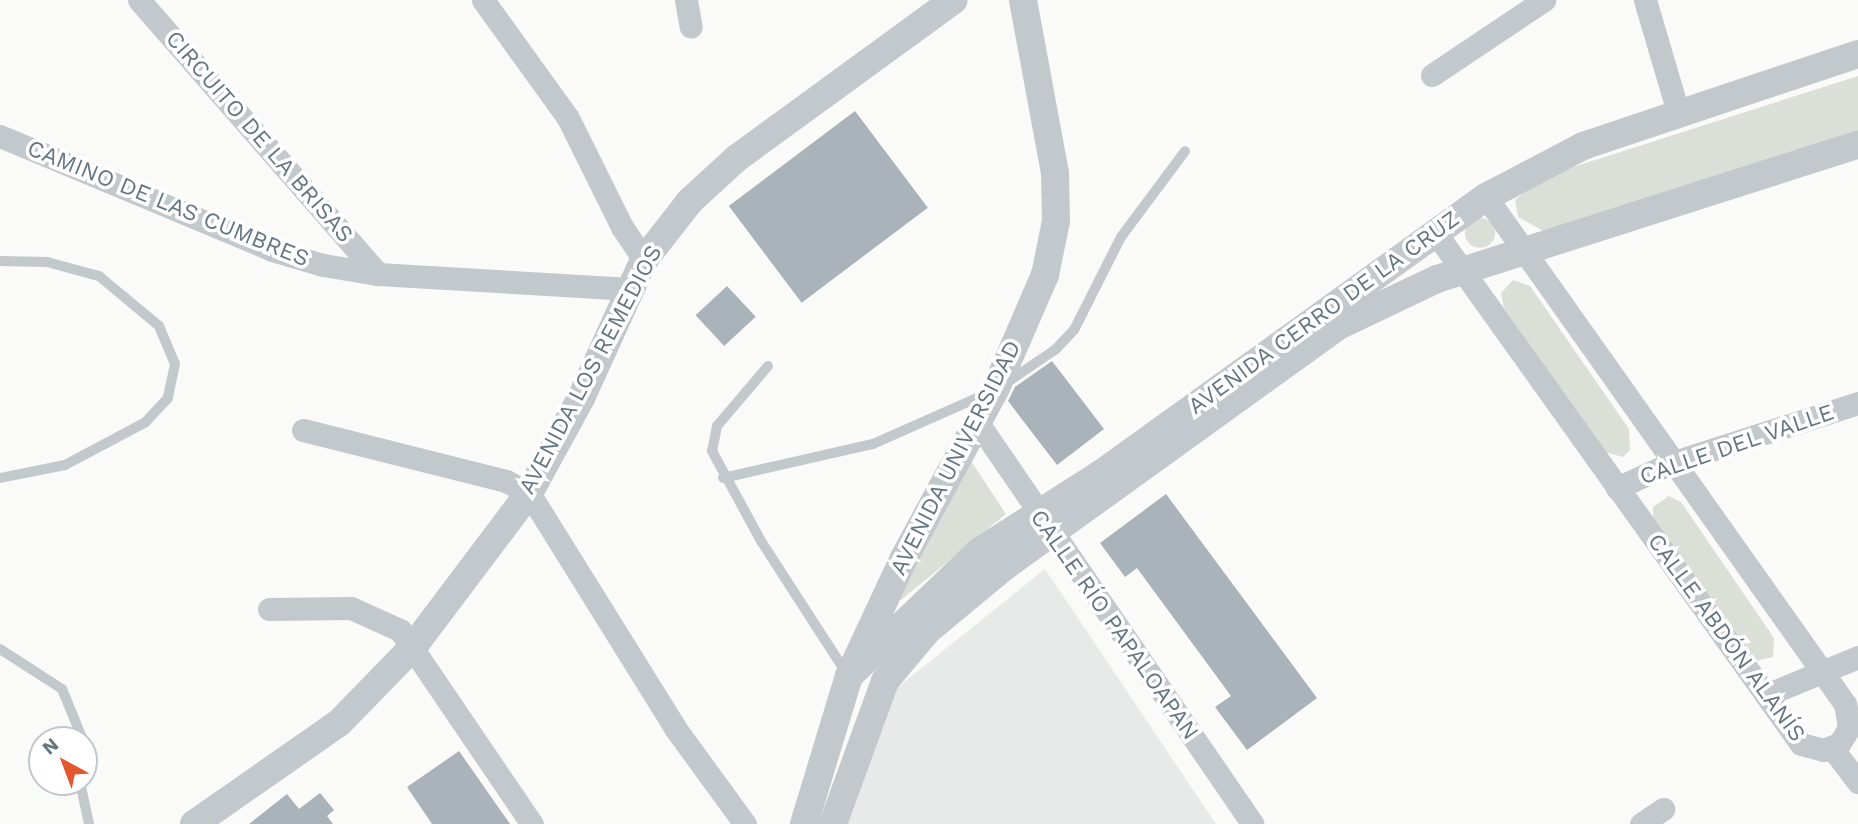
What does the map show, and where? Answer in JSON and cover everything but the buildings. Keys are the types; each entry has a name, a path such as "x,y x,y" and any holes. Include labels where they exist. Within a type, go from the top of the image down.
{"street":[{"name":"CIRCUITO DE LA BRISAS","path":"139,0 378,274"},
{"path":"483,0 568,118 622,227 644,260"},
{"path":"687,0 691,27"},
{"name":"AVENIDA LOS REMEDIOS","path":"194,824 339,723 413,648 529,493 581,398 644,260 690,201 737,158 954,0"},
{"name":"AVENIDA UNIVERSIDAD","path":"804,824 849,676 904,558 996,388 1045,275 1056,221 1055,173 1023,0"},
{"path":"1432,75 1544,0"},
{"path":"1645,0 1678,112"},
{"name":"AVENIDA CERRO DE LA CRUZ","path":"833,824 885,681 964,598 1099,475 1486,197 1583,146 1678,112 1858,54"},
{"name":"CAMINO DE LAS CUMBRES","path":"0,136 272,250 378,274 631,289"},
{"name":"AVENIDA CERRO DE LA CRUZ","path":"849,676 980,551 1044,525 1340,325 1437,279 1858,145"},
{"name":"CALLE ABDÓN ALANÍS","path":"1435,232 1468,271 1617,488 1805,748 1832,748 1845,736 1850,720 1819,669 1671,463 1486,197"},
{"name":"CALLE DEL VALLE","path":"1617,488 1671,463 1858,403"},
{"name":"CALLE RÍO PAPALOAPAN","path":"978,423 1044,525 1252,824"},
{"path":"303,430 506,481 529,493 675,728 745,824"},
{"path":"269,609 351,608 387,621 413,648 532,824"},
{"path":"1766,695 1819,669 1858,657"},
{"path":"1832,748 1858,782"},
{"path":"1641,824 1663,809"}],"lane":[{"path":"723,478 873,444 996,388 1036,365 1074,330 1121,237 1185,151"},
{"path":"0,261 47,262 99,276 159,326 175,364 168,398 146,422 65,465 0,478"},
{"path":"768,366 736,397 713,433 712,451 723,478 849,676"},
{"path":"0,649 61,689 77,726"},
{"path":"83,796 89,824"}],"shaded area":[{"path":"1858,76 1858,133 1547,233 1518,217 1515,200 1542,177"},
{"path":"1480,218 1486,219 1494,227 1494,239 1486,247 1480,248 1474,247 1466,239 1465,233 1466,227 1474,219"},
{"path":"1513,280 1530,286 1629,429 1630,450 1623,457 1605,452 1504,308 1501,293"},
{"path":"969,458 1006,514 901,600 897,598"},
{"path":"1669,496 1681,502 1774,638 1773,657 1756,661 1653,521 1653,507"},
{"path":"1045,569 1216,824 843,824 888,695"}]}
